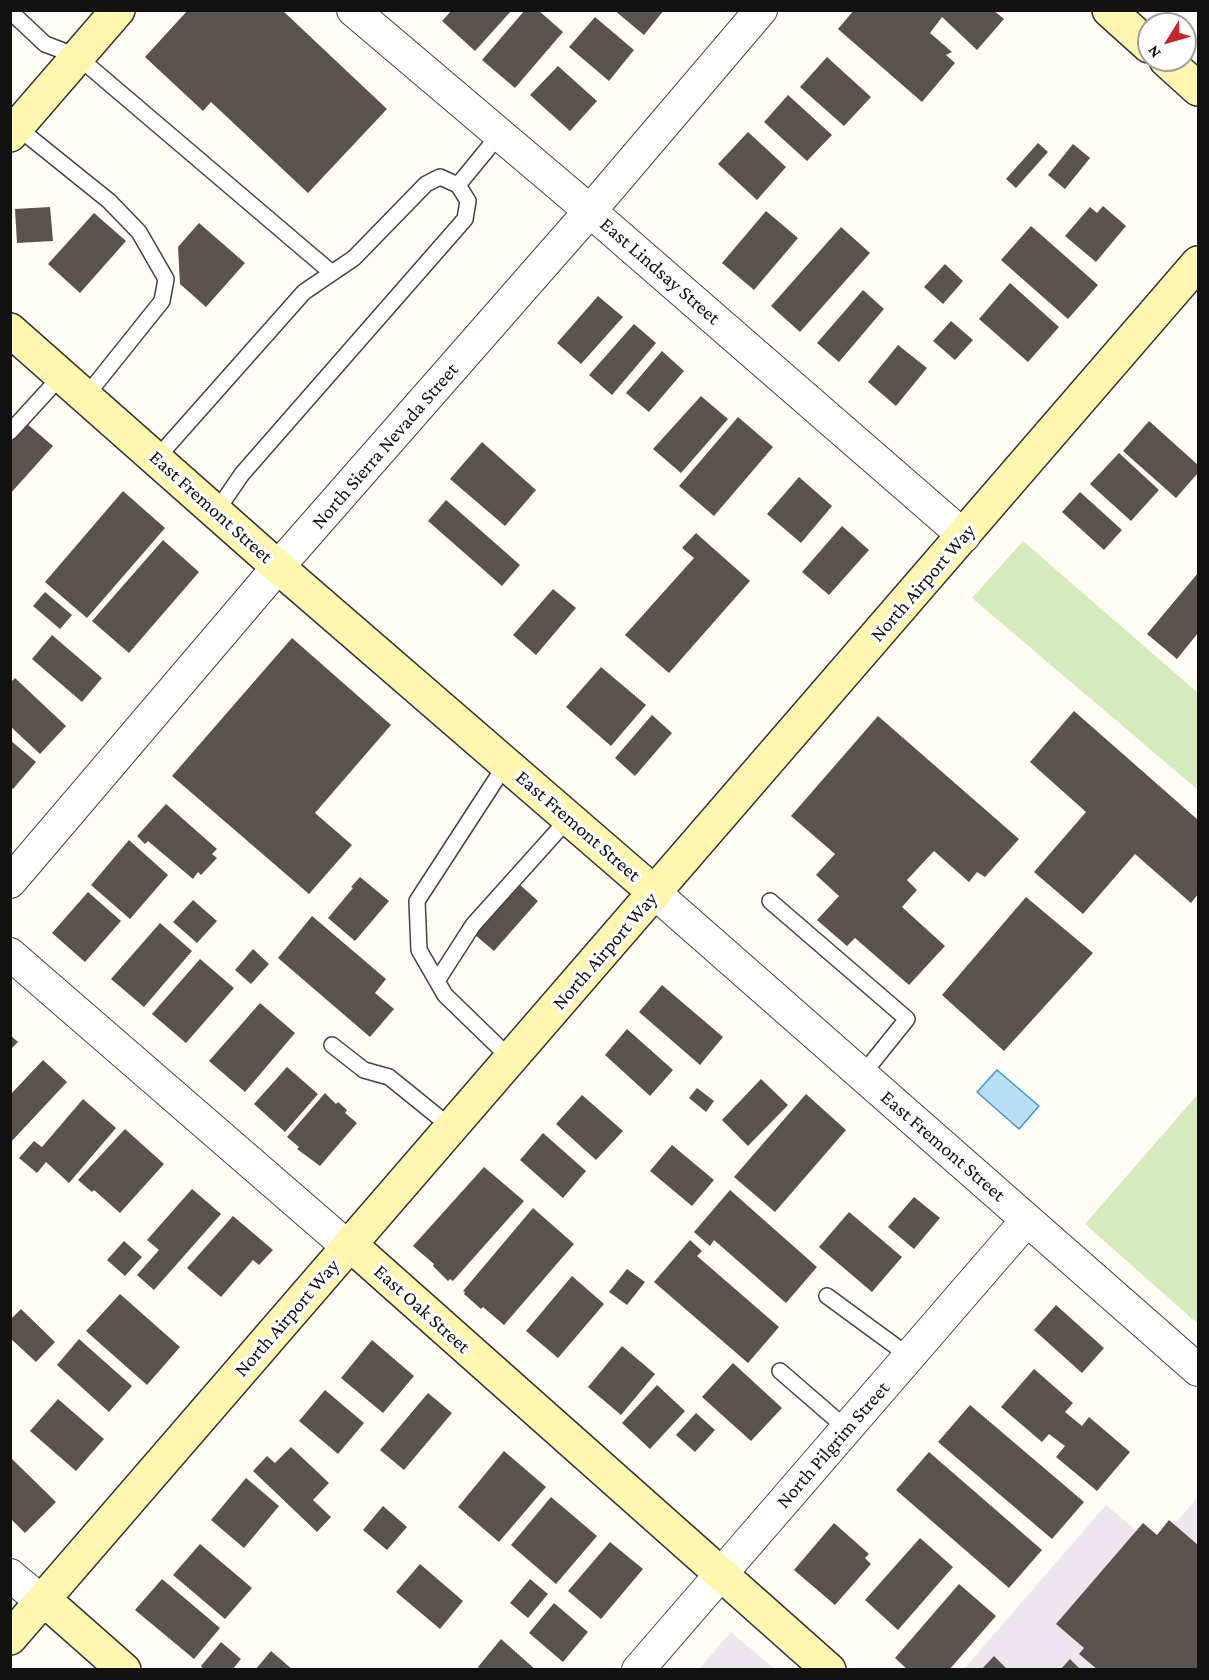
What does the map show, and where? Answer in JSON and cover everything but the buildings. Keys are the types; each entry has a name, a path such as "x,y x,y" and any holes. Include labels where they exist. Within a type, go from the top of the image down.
{"main road":[{"path":"14,131 118,10"},
{"path":"1109,10 1137,34"},
{"path":"1179,72 1198,89"},
{"name":"North Airport Way","path":"10,1638 1198,263"},
{"name":"East Fremont Street","path":"13,338 62,375 278,567 656,893"},
{"name":"East Oak Street","path":"348,1247 362,1255 829,1670"},
{"path":"42,1602 56,1610 124,1670"}],"street":[{"name":"East Lindsay Street","path":"353,10 590,211 964,536"},
{"name":"North Sierra Nevada Street","path":"10,882 278,567 590,211 760,10"},
{"name":"East Fremont Street","path":"656,893 1198,1370"},
{"name":"East Oak Street","path":"10,954 348,1247"},
{"name":"North Pilgrim Street","path":"638,1670 1027,1220"},
{"path":"10,1575 42,1602"}],"lane":[{"path":"10,11 45,44 77,56 332,273"},
{"path":"14,131 109,201 139,232 166,279 162,301 86,396"},
{"path":"458,184 499,135"},
{"path":"156,459 304,292 354,258 426,184 440,177 458,184 468,201 465,219 242,474 216,512"},
{"path":"10,432 62,375"},
{"path":"506,764 417,901 419,950 436,981 445,995 511,1059"},
{"path":"436,981 473,925 569,818"},
{"path":"770,902 908,1019 862,1075"},
{"path":"332,1045 364,1070 389,1077 452,1128"},
{"path":"827,1296 909,1356"},
{"path":"780,1371 847,1429"}],"shaded area":[{"path":"1198,1497 1198,1669 963,1670 1106,1505 1155,1547"},
{"path":"731,1632 775,1669 699,1669"}],"green space":[{"path":"1023,541 1198,693 1198,790 972,598"},
{"path":"1198,1094 1198,1324 1085,1224"}],"water":[{"path":"997,1070 1039,1106 1019,1129 977,1092"}]}
